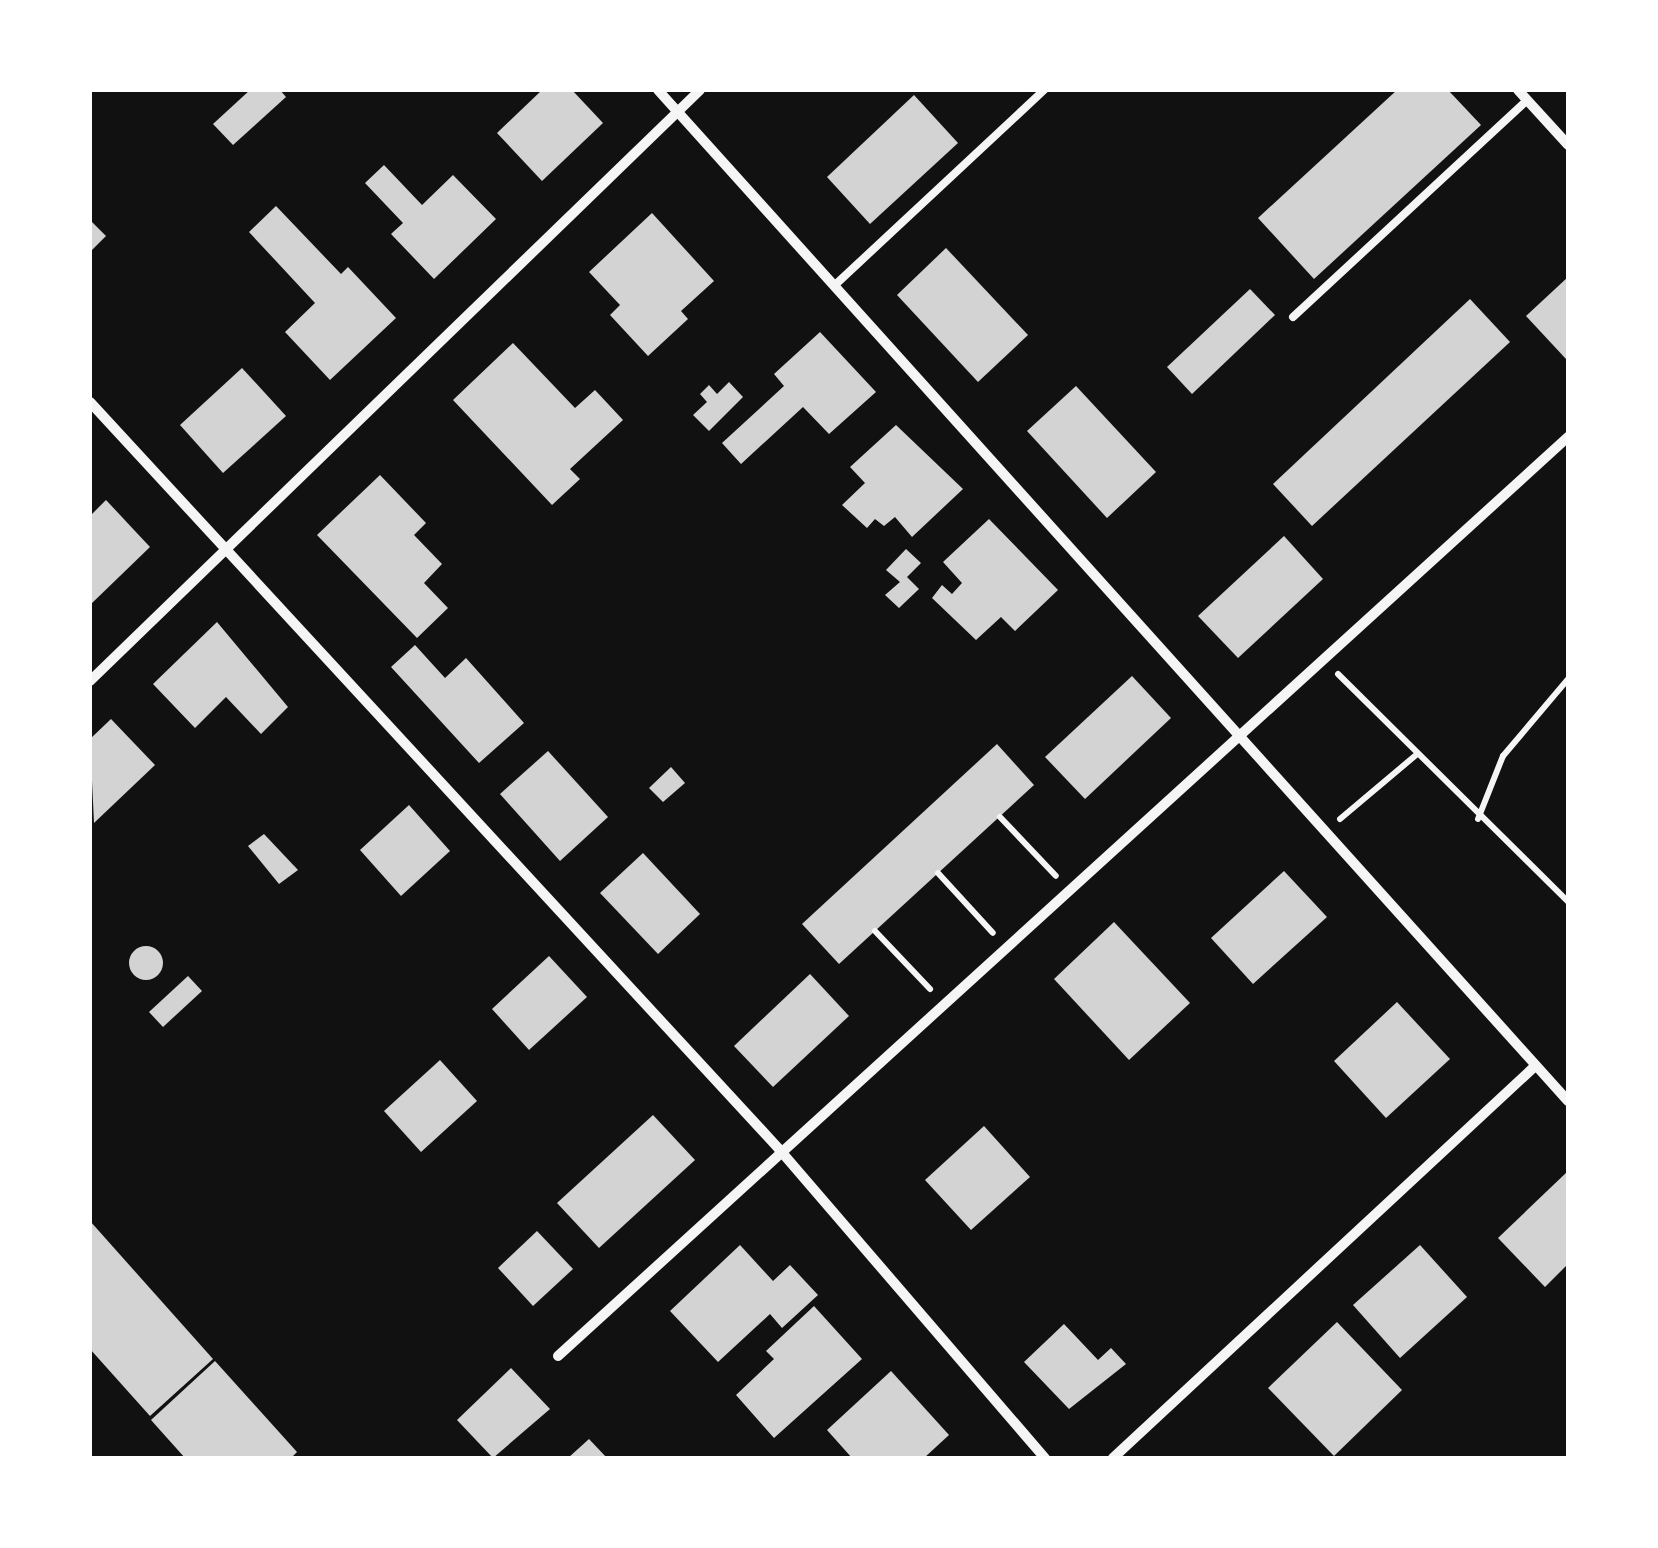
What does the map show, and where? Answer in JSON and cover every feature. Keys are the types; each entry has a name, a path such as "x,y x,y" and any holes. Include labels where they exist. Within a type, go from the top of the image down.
{"street":[{"path":"658,90 1240,732 1568,1101"},
{"path":"90,681 700,90"},
{"path":"1518,90 1568,145"},
{"path":"90,402 779,1149 1045,1458"},
{"path":"558,1356 779,1149 1568,437"},
{"path":"1113,1458 1534,1066"}],"lane":[{"path":"835,285 1044,90"},
{"path":"1293,317 1527,100"}],"path":[{"path":"1322,657 1478,819 1568,902"},
{"path":"1478,819 1503,756 1568,678"},
{"path":"1327,830 1416,755"},
{"path":"1000,816 1067,888"},
{"path":"938,874 1004,945"},
{"path":"876,930 942,1001"}],"building":[{"path":"250,90 280,90 286,97 233,145 213,124"},
{"path":"542,90 572,90 603,123 542,181 497,133"},
{"path":"1397,90 1448,90 1481,125 1314,279 1258,218"},
{"path":"914,95 958,143 870,224 827,177"},
{"path":"384,165 422,205 453,175 496,219 434,279 391,234 403,223 365,183"},
{"path":"276,206 341,274 348,267 396,318 330,380 285,332 315,303 249,232"},
{"path":"652,213 714,281 681,311 688,319 648,356 610,315 620,305 589,272"},
{"path":"90,220 106,236 90,252"},
{"path":"946,248 1028,335 978,382 897,295"},
{"path":"1568,277 1568,357 1566,359 1526,316"},
{"path":"1250,289 1275,315 1192,394 1167,367"},
{"path":"1470,299 1510,342 1312,526 1273,484"},
{"path":"820,332 876,392 829,434 803,407 741,464 722,443 784,386 774,374"},
{"path":"513,343 575,408 595,390 623,420 570,469 580,479 552,505 453,400"},
{"path":"242,368 286,416 223,473 180,425"},
{"path":"729,382 743,397 709,431 693,415 707,402 700,394 709,385 717,394"},
{"path":"1076,386 1156,472 1107,518 1027,431"},
{"path":"896,425 963,489 912,537 895,517 884,526 875,519 867,528 842,505 865,483 850,467"},
{"path":"380,475 426,523 414,535 442,564 424,583 448,608 417,638 317,535"},
{"path":"106,500 150,547 90,605 90,516"},
{"path":"989,519 1058,590 1015,631 1001,617 976,640 932,598 942,585 952,594 962,583 943,562"},
{"path":"1284,536 1323,579 1238,658 1198,616"},
{"path":"906,549 921,563 907,577 919,589 899,608 885,595 900,582 886,570"},
{"path":"217,622 288,707 261,734 226,697 195,728 153,684"},
{"path":"415,645 445,678 466,658 524,723 479,763 391,667"},
{"path":"1132,676 1171,718 1085,799 1045,757"},
{"path":"111,719 155,765 94,823 90,739"},
{"path":"997,744 1034,785 839,964 802,924"},
{"path":"548,751 608,817 560,861 500,794"},
{"path":"671,767 685,783 663,802 649,788"},
{"path":"409,805 450,851 401,896 360,850"},
{"path":"264,834 298,870 279,884 248,846"},
{"path":"643,853 700,914 658,954 600,893"},
{"path":"1284,871 1327,917 1253,984 1211,938"},
{"path":"1114,922 1190,1003 1129,1060 1054,979"},
{"path":"146,946 158,951 163,963 158,975 146,980 134,975 129,963 134,951"},
{"path":"549,956 587,997 529,1050 492,1009"},
{"path":"810,974 849,1016 773,1087 734,1046"},
{"path":"188,976 202,991 163,1027 149,1012"},
{"path":"1397,1002 1450,1059 1386,1118 1334,1061"},
{"path":"440,1060 477,1101 421,1152 384,1111"},
{"path":"653,1115 695,1160 599,1248 557,1203"},
{"path":"984,1126 1030,1177 971,1230 925,1180"},
{"path":"1568,1171 1568,1264 1545,1287 1498,1238"},
{"path":"90,1221 213,1359 150,1416 90,1349"},
{"path":"537,1231 573,1269 533,1306 498,1268"},
{"path":"740,1245 773,1281 790,1265 818,1295 782,1328 770,1314 718,1362 670,1311"},
{"path":"1420,1245 1467,1297 1400,1358 1353,1305"},
{"path":"814,1306 862,1359 774,1438 736,1395 774,1359 766,1351"},
{"path":"1337,1322 1402,1390 1334,1456 1268,1388"},
{"path":"1064,1324 1098,1360 1111,1348 1126,1364 1069,1409 1024,1362"},
{"path":"215,1361 297,1452 291,1458 185,1458 151,1420"},
{"path":"511,1368 550,1409 493,1458 457,1420"},
{"path":"891,1371 949,1435 924,1458 852,1458 827,1430"},
{"path":"589,1439 607,1458 568,1458"}]}
